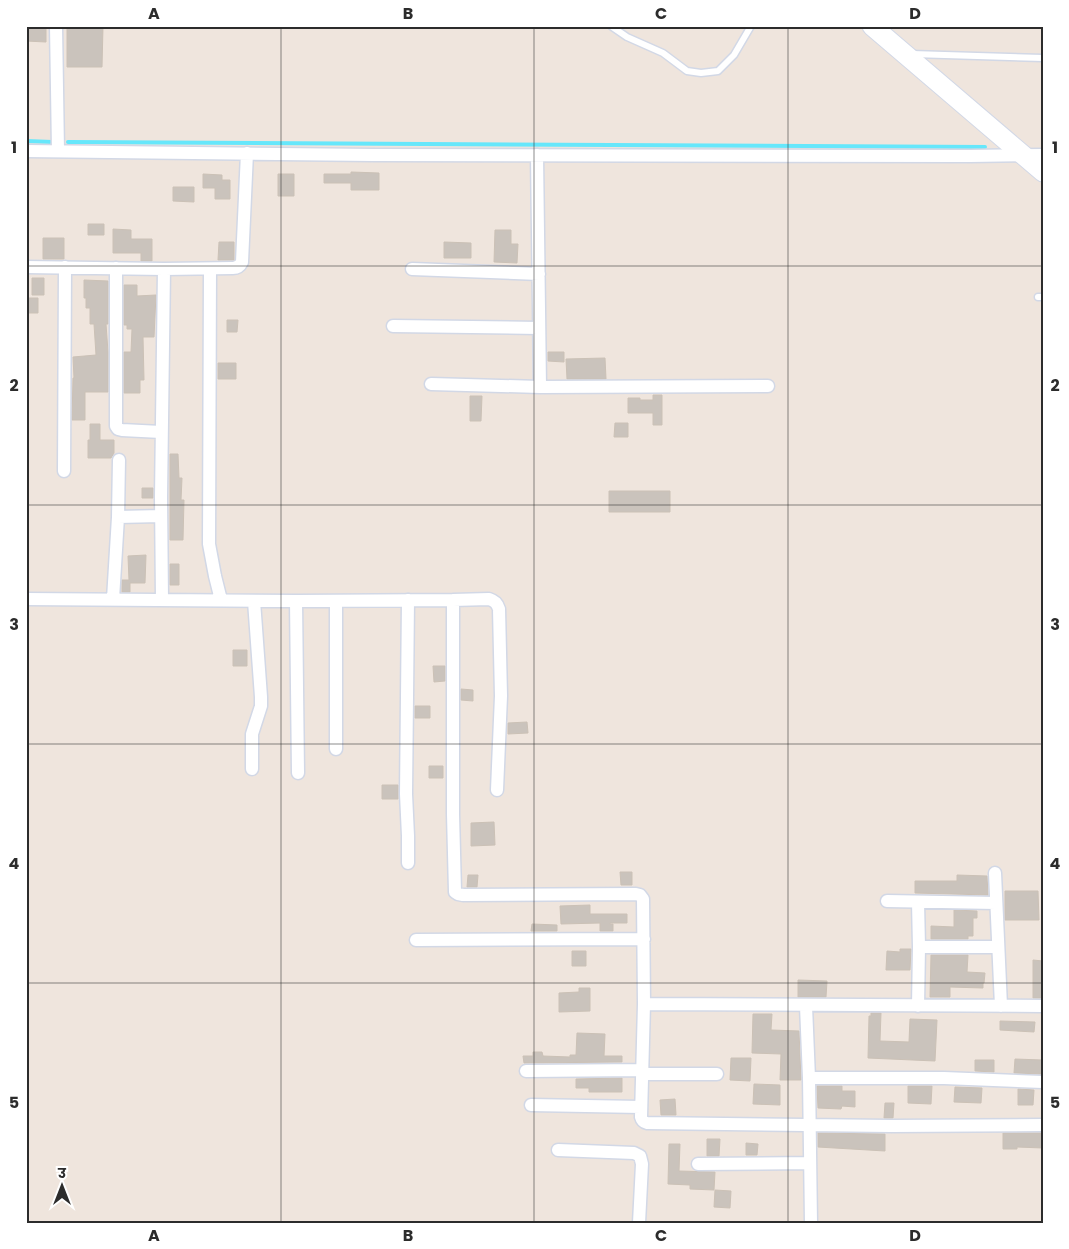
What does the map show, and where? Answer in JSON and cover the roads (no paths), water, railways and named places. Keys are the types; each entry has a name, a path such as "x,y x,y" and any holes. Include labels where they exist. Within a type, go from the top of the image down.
{"main road":[{"path":"872,26 1043,172"}],"street":[{"path":"56,26 58,151"},
{"path":"26,151 537,155 1043,155"},
{"path":"26,267 237,268 242,262 247,153"},
{"path":"537,155 540,387"},
{"path":"64,471 66,268"},
{"path":"116,268 116,426 122,430 162,432"},
{"path":"162,600 161,516 164,269"},
{"path":"210,269 209,544 214,576 221,600"},
{"path":"412,269 539,274"},
{"path":"392,326 539,328"},
{"path":"431,384 540,387 768,386"},
{"path":"113,599 119,460"},
{"path":"118,517 161,516"},
{"path":"26,598 254,601 488,599 494,601 499,609 501,696 497,790"},
{"path":"408,600 406,784 408,864"},
{"path":"453,600 455,892 463,895 640,895 643,899 644,939 642,1072 642,1120 644,1122 891,1126 1043,1125"},
{"path":"252,769 253,727 261,706 254,601"},
{"path":"296,601 298,773"},
{"path":"336,601 336,749"},
{"path":"995,873 1000,1006"},
{"path":"887,901 996,904"},
{"path":"918,902 918,1006"},
{"path":"416,940 644,939"},
{"path":"919,947 998,947"},
{"path":"644,1004 1043,1006"},
{"path":"806,1006 811,1223"},
{"path":"526,1071 717,1074"},
{"path":"808,1078 944,1078 1043,1082"},
{"path":"531,1105 642,1107"},
{"path":"558,1150 634,1153 640,1156 642,1164 639,1223"},
{"path":"698,1164 810,1164"}],"lane":[{"path":"611,26 627,37 663,53 688,71 701,73 718,71 734,55 751,26"},
{"path":"903,53 1043,58"}],"waterway":[{"path":"26,141 52,142"},
{"path":"68,142 985,147"}]}
